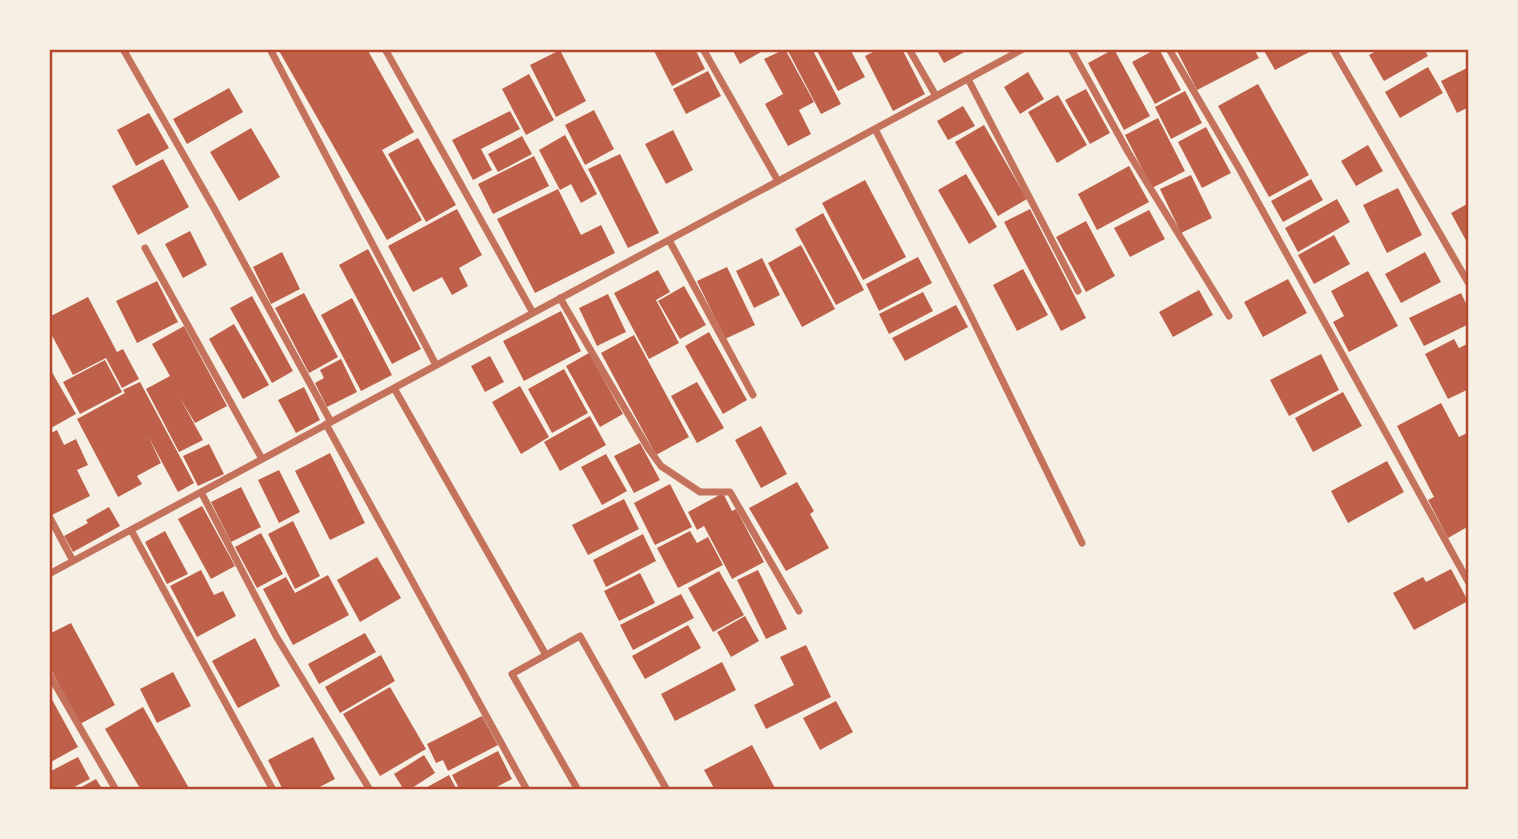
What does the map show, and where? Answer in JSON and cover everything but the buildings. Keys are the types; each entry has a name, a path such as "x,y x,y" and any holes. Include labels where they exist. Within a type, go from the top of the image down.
{"street":[{"path":"123,49 527,790"},
{"path":"270,49 436,365"},
{"path":"385,49 533,313"},
{"path":"703,49 778,181"},
{"path":"909,49 936,96"},
{"path":"49,574 1023,49"},
{"path":"1071,49 1128,152 1229,317"},
{"path":"1169,49 1240,170 1469,583"},
{"path":"1333,49 1469,284"},
{"path":"968,79 1078,291"},
{"path":"874,129 965,304 1082,543"},
{"path":"669,240 753,395"},
{"path":"145,248 262,459"},
{"path":"560,298 661,466 699,492 730,492 799,611"},
{"path":"394,388 546,655"},
{"path":"201,492 276,636 370,790"},
{"path":"49,516 73,561"},
{"path":"131,530 273,790"},
{"path":"578,790 512,674 579,636 667,790"},
{"path":"49,674 116,790"}]}
